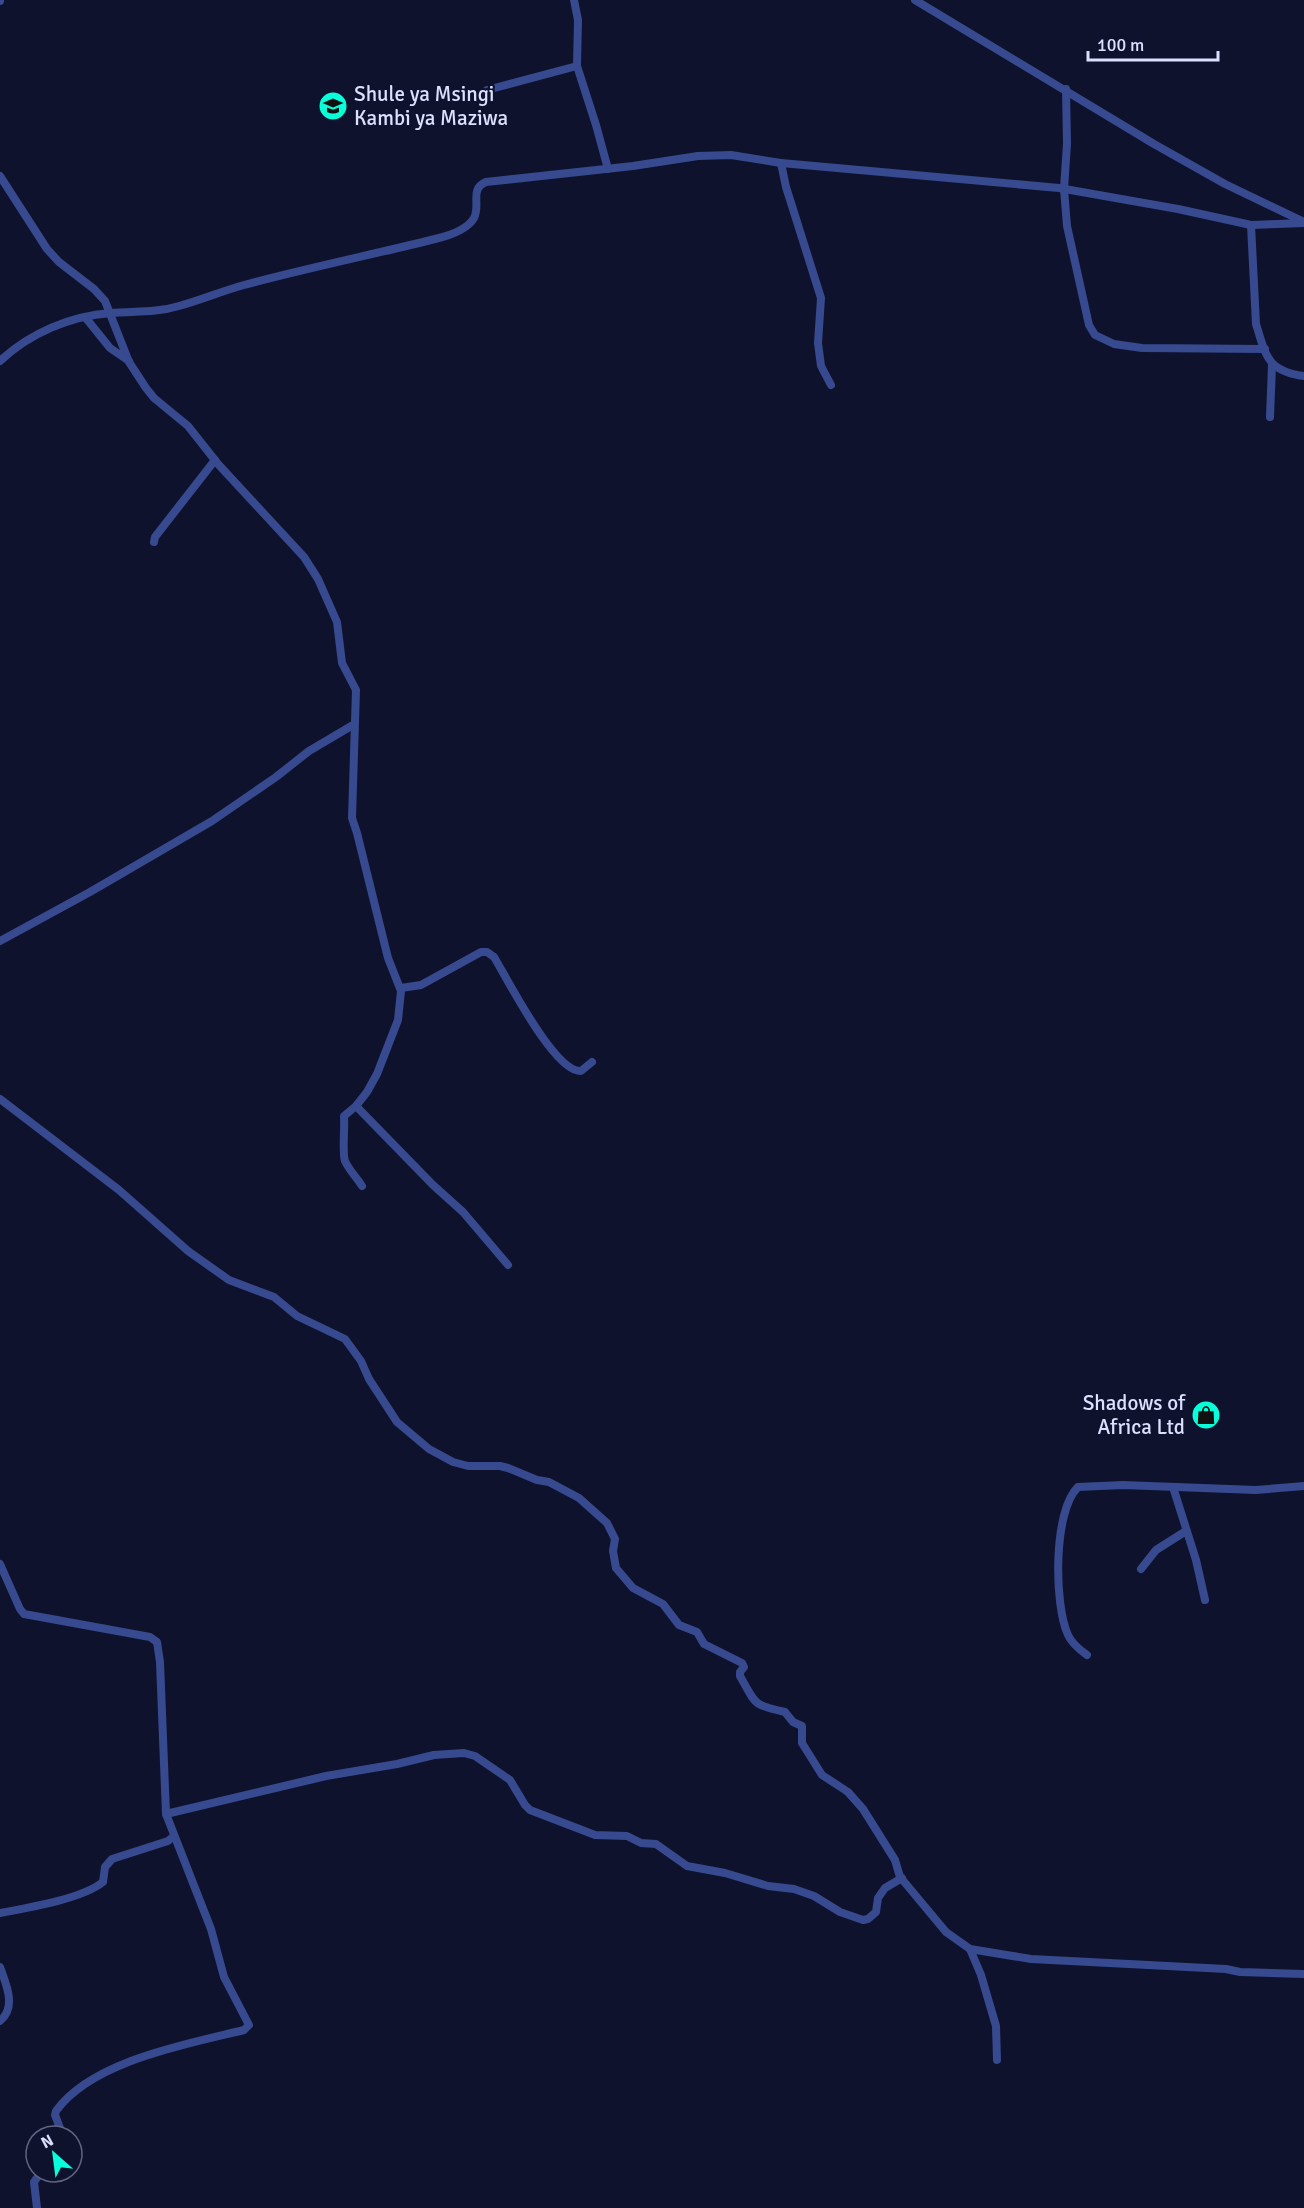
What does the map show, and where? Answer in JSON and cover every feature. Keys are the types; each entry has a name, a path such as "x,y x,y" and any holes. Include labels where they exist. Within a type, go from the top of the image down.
{"street":[{"path":"574,0 578,21 577,66 608,169"},
{"path":"915,0 1154,144 1225,184 1304,223"},
{"path":"487,90 577,66"},
{"path":"1066,89 1067,144 1064,189 1067,226 1089,325 1095,335 1114,344 1142,348 1265,349"},
{"path":"0,361 36,333 85,317 110,313 138,313 179,306 245,285 374,252 437,239 468,225 475,216 477,190 480,184 486,182 608,169 698,156 717,155 1064,189 1178,209 1251,225 1304,223"},
{"path":"781,163 786,187 821,298 818,343 821,366 831,385"},
{"path":"0,176 47,249 105,301 129,362 154,398 188,426 215,460 304,557 318,579 337,622 342,663 356,690 357,716 354,725 352,818 388,958 401,988 398,1020 390,1043 372,1083 357,1106 344,1116 343,1152 347,1165 362,1186"},
{"path":"1251,225 1256,324 1272,365 1270,417"},
{"path":"85,317 110,348 129,362"},
{"path":"1272,365 1284,373 1304,376"},
{"path":"154,542 155,537 215,460"},
{"path":"0,940 90,892 212,821 309,751 354,725"},
{"path":"401,988 421,985 471,957 487,952 494,957 547,1046 573,1070 581,1071 592,1062"},
{"path":"0,1099 119,1190 188,1251 230,1280 274,1297 297,1316 345,1339 361,1361 396,1422 429,1449 461,1464 480,1467 500,1466 537,1480 549,1482 579,1498 600,1515 615,1539 613,1551 616,1566 622,1576 636,1590 663,1604 679,1625 696,1631 704,1644 742,1664 744,1667 740,1676 756,1703 772,1711 786,1712 793,1722 802,1726 802,1743 809,1751 818,1770 827,1779 848,1792 863,1809 895,1860 902,1878 946,1932 970,1949 1031,1959 1304,1974"},
{"path":"357,1106 433,1185 463,1212 508,1265"},
{"path":"1087,1655 1080,1651 1069,1638 1058,1594 1060,1535 1073,1492 1083,1485 1256,1490 1304,1486"},
{"path":"1173,1487 1198,1568 1205,1600"},
{"path":"1141,1569 1156,1550 1186,1531"},
{"path":"0,1564 24,1614 150,1637 157,1642 160,1662 166,1814 212,1929 224,1977 249,2025 244,2030 153,2052 110,2071 77,2089 56,2111 58,2124"},
{"path":"166,1814 326,1776 435,1755 464,1753 475,1756 510,1780 530,1810 595,1835 627,1836 641,1843 656,1844 687,1866 725,1873 768,1886 804,1892 851,1917 863,1920 873,1916 880,1894 885,1888 902,1878"},
{"path":"0,1913 48,1904 93,1888 103,1882 105,1867 112,1859 168,1841 174,1836"},
{"path":"970,1949 981,1975 996,2026 998,2060"},
{"path":"0,1967 8,1990 9,2004 7,2012 0,2021"},
{"path":"34,2184 37,2208"}],"place":[{"name":"Shule ya Msingi Kambi ya Maziwa","path":"333,106"},
{"name":"Shadows of Africa Ltd","path":"1206,1415"}]}
